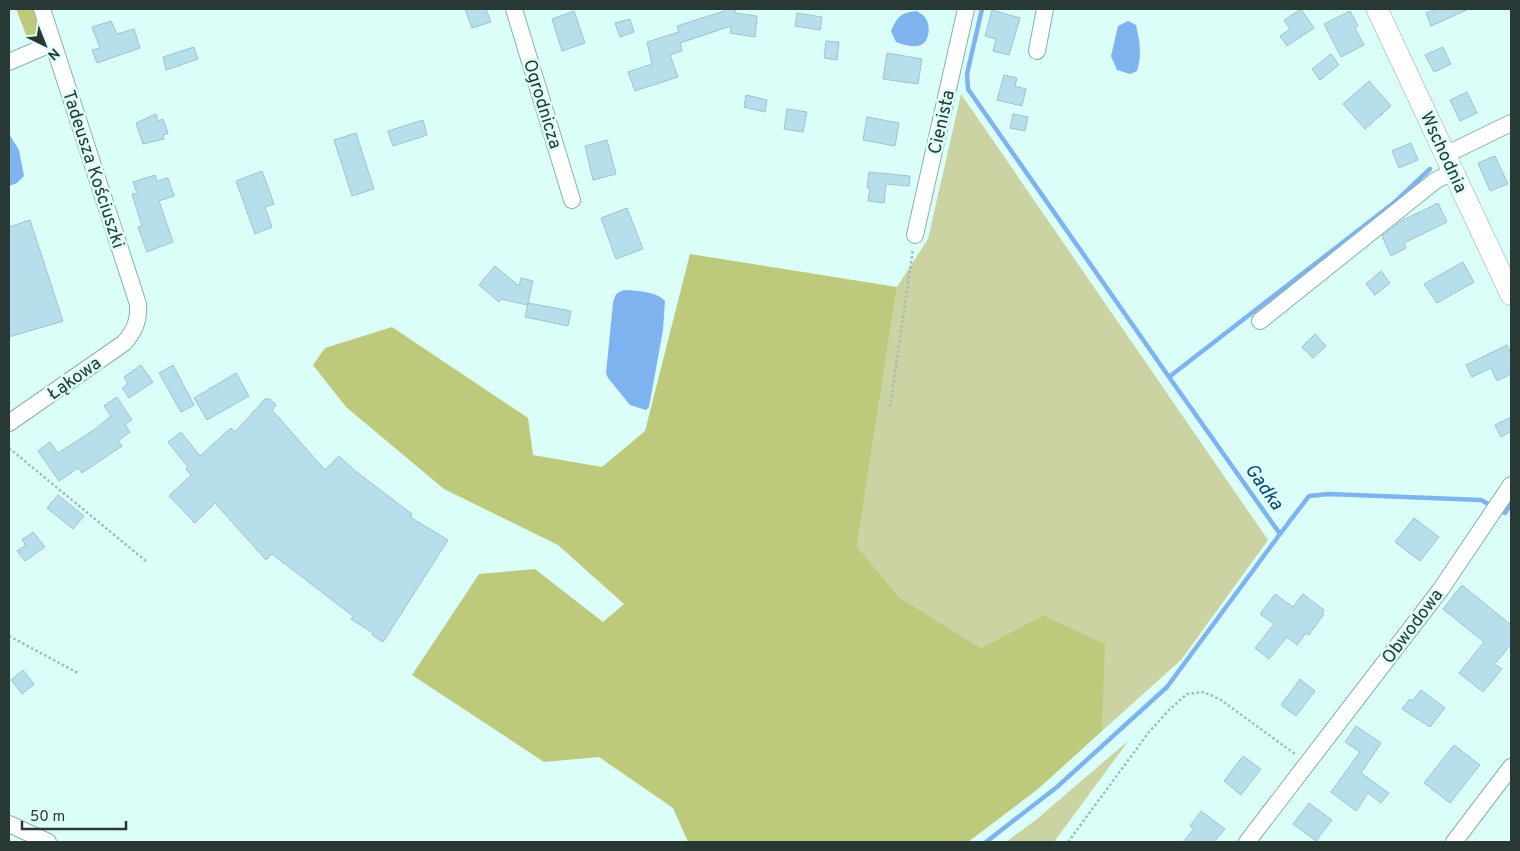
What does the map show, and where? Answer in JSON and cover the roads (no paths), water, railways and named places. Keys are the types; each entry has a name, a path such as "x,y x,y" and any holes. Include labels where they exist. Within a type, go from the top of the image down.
{"street":[{"name":"Tadeusza Kościuszki","path":"42,9 138,304 135,329"},
{"name":"Ogrodnicza","path":"514,9 572,200"},
{"name":"Cienista","path":"915,235 966,9"},
{"path":"1037,50 1045,9"},
{"name":"Wschodnia","path":"1377,9 1511,295"},
{"path":"9,62 54,44"},
{"path":"1260,321 1435,181 1449,163 1511,123"},
{"name":"Łąkowa","path":"9,423 124,343 135,329"},
{"name":"Obwodowa","path":"1247,842 1440,589 1511,485"},
{"path":"1454,842 1511,766"},
{"path":"9,824 48,842"}],"water":[{"path":"917,11 927,20 929,29 925,42 914,46 896,42 891,31 900,16"},
{"path":"1128,21 1136,25 1140,48 1137,71 1130,74 1117,70 1111,56 1118,26"},
{"path":"9,134 19,150 24,176 17,183 9,186"},
{"path":"625,290 652,293 665,301 663,330 649,407 646,410 630,405 606,373 614,298 616,294"}],"waterway":[{"path":"982,9 967,74 968,89 1169,377"},
{"name":"Gadka","path":"986,842 1057,787 1167,687 1280,534 1169,377 1395,202 1430,169"},
{"path":"1280,534 1309,496 1329,494 1481,500 1505,513 1511,504"}]}
